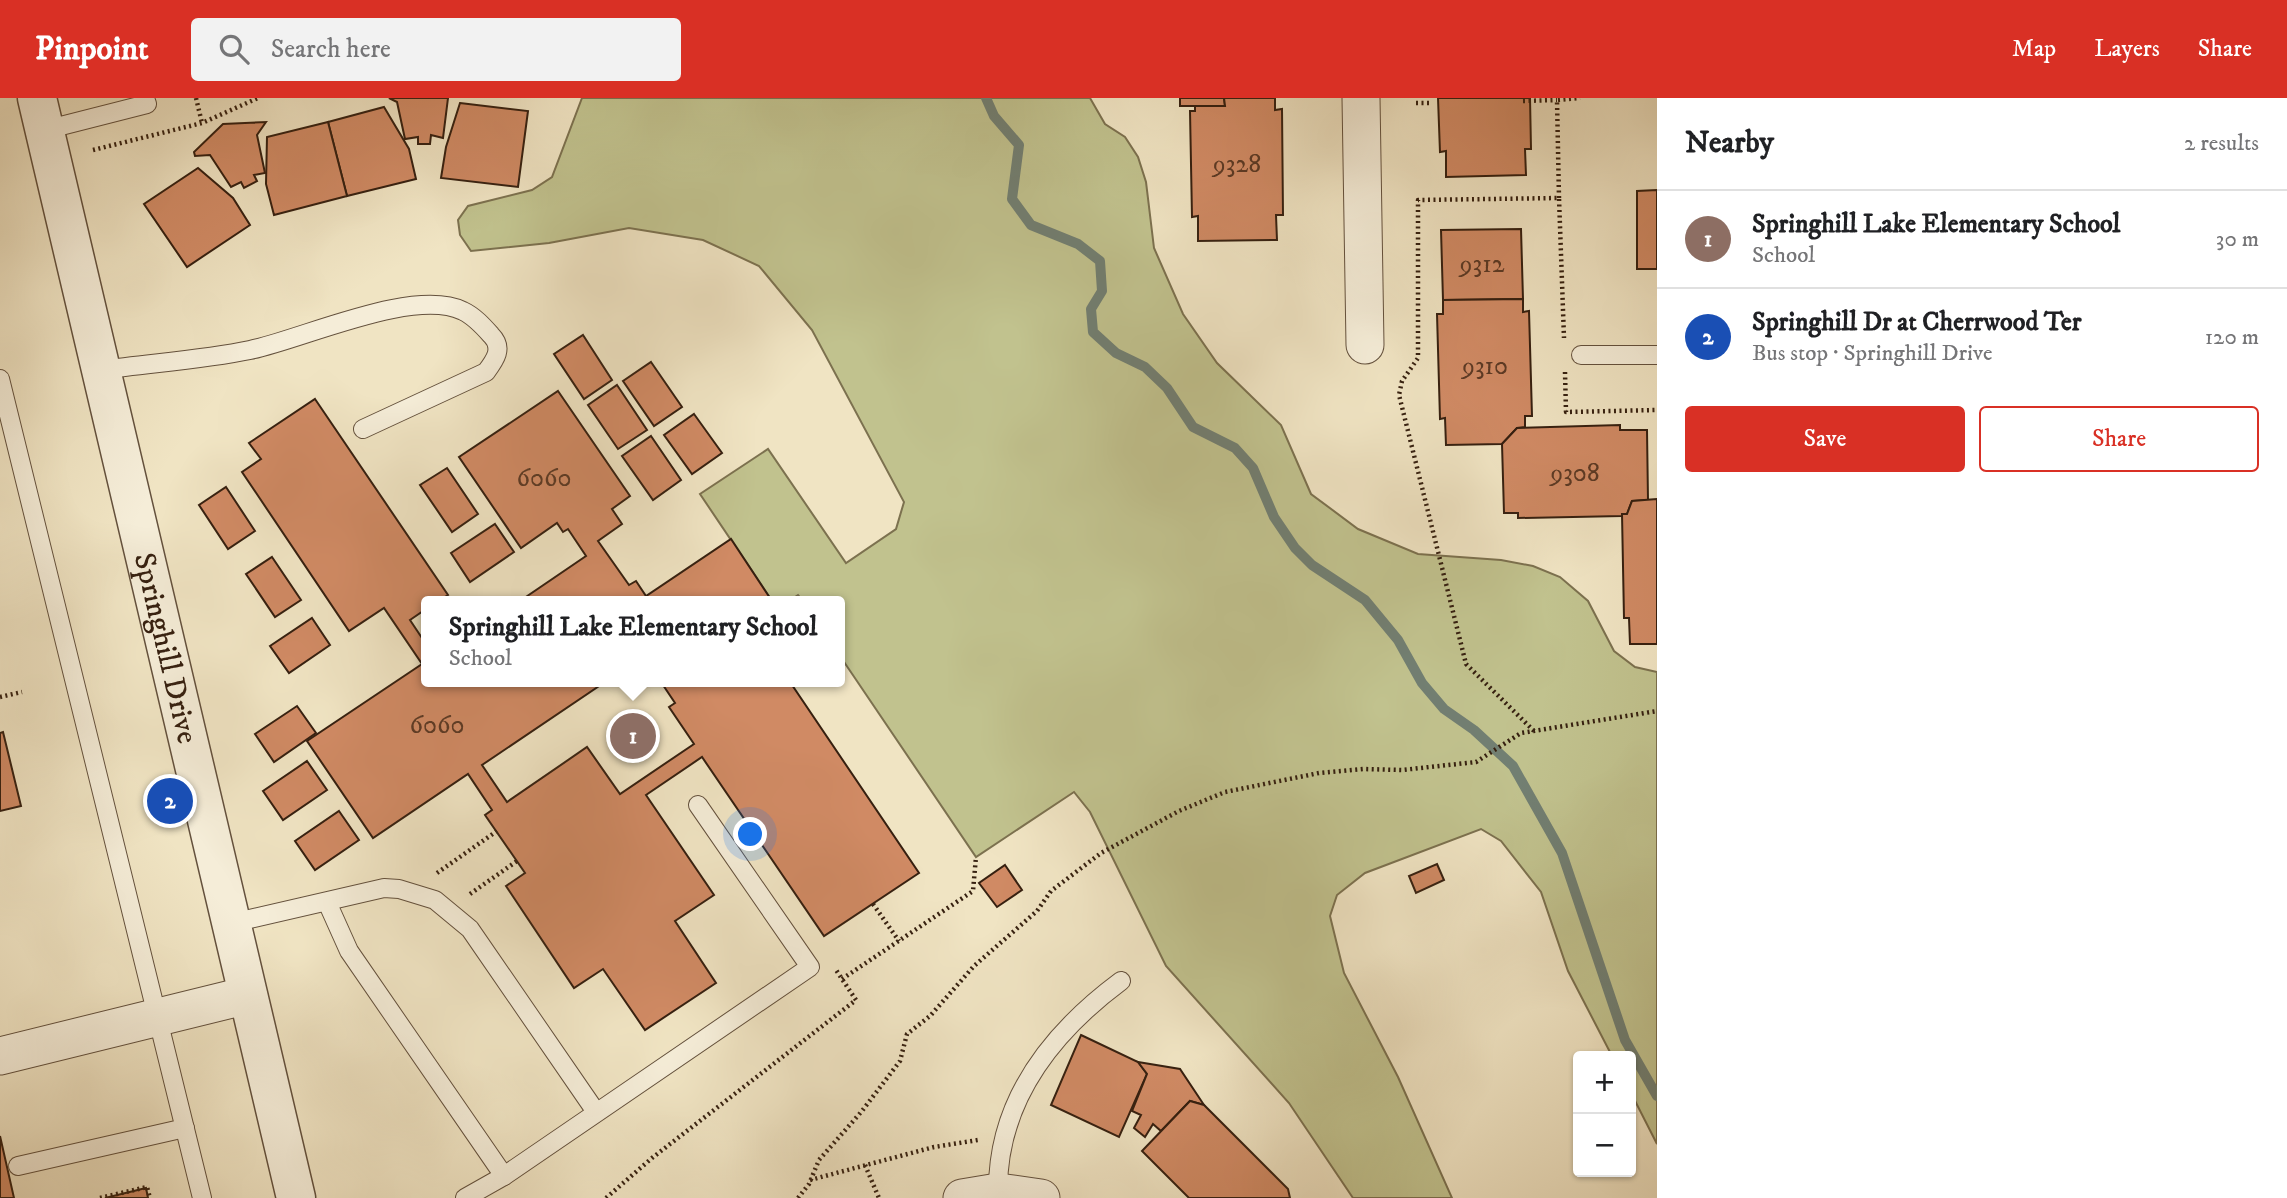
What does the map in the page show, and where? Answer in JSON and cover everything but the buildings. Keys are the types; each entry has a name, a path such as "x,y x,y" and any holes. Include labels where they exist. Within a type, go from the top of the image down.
{"street":[{"path":"1361,98 1365,345"},
{"name":"Springhill Drive","path":"41,114 296,1198"},
{"path":"0,1056 248,995"},
{"path":"962,1198 999,1192 1041,1198"}],"lane":[{"path":"41,114 147,104 145,98"},
{"path":"102,370 250,350 377,313 431,304 463,311 482,324 495,339 498,348 496,359 486,372 363,429"},
{"path":"1573,356 1657,355"},
{"path":"0,379 202,1198"},
{"path":"465,1198 504,1176 810,967 698,805"},
{"path":"232,923 384,888 399,889 435,900 470,929 596,1112"},
{"path":"327,902 349,951 504,1176"},
{"path":"999,1192 998,1169 1004,1136 1027,1081 1043,1056 1085,1011 1121,981"},
{"path":"18,1166 185,1128"}],"path":[{"path":"195,98 202,123"},
{"path":"93,150 202,123 258,98"},
{"path":"1523,101 1580,98"},
{"path":"1557,100 1559,198 1573,356 1566,412 1657,410"},
{"path":"1416,103 1431,103"},
{"path":"1535,732 1466,664 1399,390 1418,359 1418,200 1559,198"},
{"path":"0,697 22,692"},
{"path":"798,1198 819,1160 837,1136 862,1111 900,1061 907,1034 930,1016 974,966 1037,911 1051,891 1101,853 1179,811 1225,792 1319,773 1363,769 1402,770 1476,762 1521,733 1657,711"},
{"path":"437,873 497,831"},
{"path":"842,979 973,891 976,857"},
{"path":"470,894 517,861"},
{"path":"873,904 898,942"},
{"path":"810,1180 934,1147 1004,1136"},
{"path":"865,1165 879,1198"},
{"path":"100,1198 147,1187 150,1198"}],"green space":[{"path":"582,98 1090,98 1105,124 1125,137 1138,157 1146,182 1154,248 1183,314 1217,363 1281,425 1311,494 1358,529 1418,554 1501,560 1533,566 1560,577 1588,601 1614,651 1635,667 1657,672 1657,1144 1636,1103 1636,1051 1609,1051 1568,971 1541,892 1501,841 1481,829 1365,873 1337,895 1330,916 1344,973 1398,1077 1452,1198 1353,1198 1289,1103 1166,966 1090,812 1074,792 976,857 845,663 845,596 769,596 700,494 768,449 846,563 896,529 904,502 812,330 759,266 703,240 629,228 549,243 471,251 460,235 458,220 468,206 532,190 552,177"}],"waterway":[{"path":"986,98 994,116 1019,145 1012,199 1031,225 1078,244 1100,261 1102,291 1091,309 1093,332 1116,353 1145,367 1167,388 1193,427 1235,448 1253,468 1274,517 1295,548 1312,565 1365,600 1398,640 1422,683 1444,709 1474,730 1513,766 1562,853 1625,1040 1657,1096"}],"place":[{"name":"Springhill Lake Elementary School","path":"633,736"},
{"name":"Springhill Dr at Cherrwood Ter","path":"170,801"}]}
